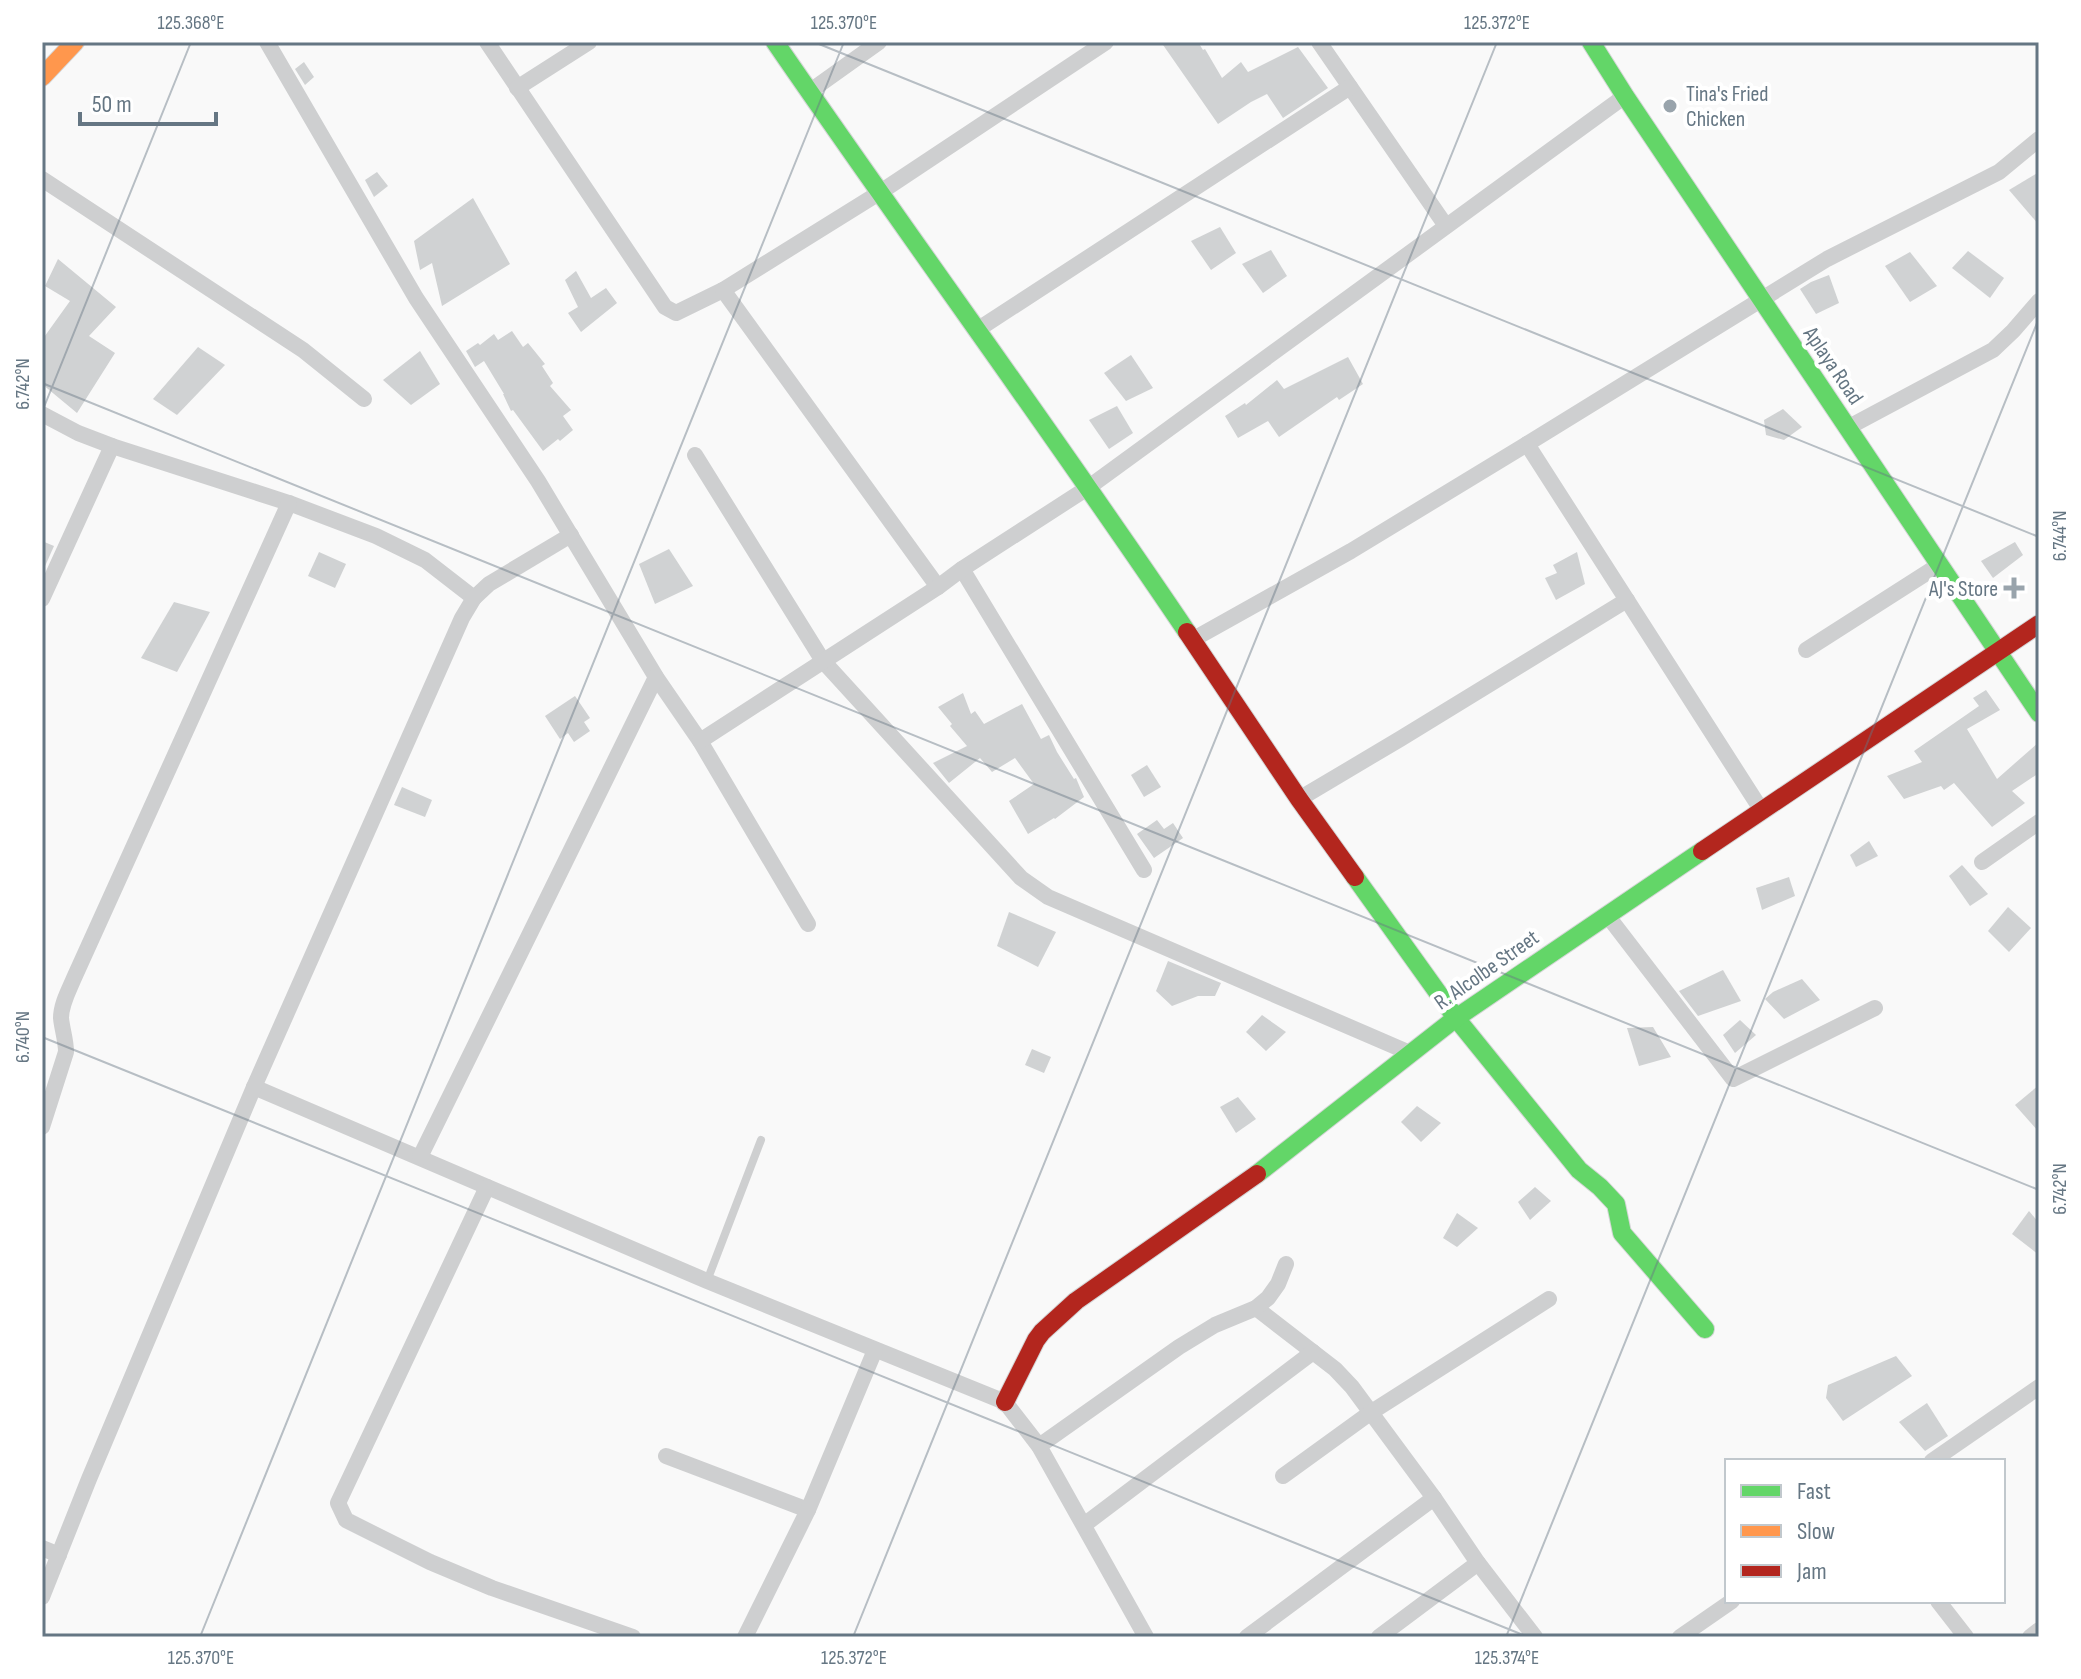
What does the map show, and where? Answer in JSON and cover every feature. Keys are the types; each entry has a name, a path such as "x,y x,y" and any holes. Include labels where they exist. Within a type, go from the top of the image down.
{"main road":[{"path":"42,77 75,42"},
{"path":"775,42 1089,487 1299,799 1456,1018 1579,1170 1616,1204 1622,1233 1705,1329"},
{"name":"Aplaya Road","path":"1591,42 2039,713"},
{"name":"R. Alcolbe Street","path":"1005,1402 1036,1340 1076,1301 1239,1188 1456,1018 2039,624"}],"street":[{"path":"267,42 416,298 538,481 656,677 700,741 808,924"},
{"path":"487,42 665,307 676,313 723,290 879,193 1106,42"},
{"path":"517,88 589,42"},
{"path":"809,92 879,42"},
{"path":"1319,42 1446,226"},
{"path":"977,330 1350,87"},
{"path":"700,741 1089,487 1625,96"},
{"path":"1192,640 1351,551 1827,259 1999,172 2039,139"},
{"path":"42,179 303,350 364,399"},
{"path":"723,290 938,587"},
{"path":"1847,428 1993,350 2039,301"},
{"path":"42,414 112,446 289,503 376,536 425,560 474,598"},
{"path":"1527,444 1762,811"},
{"path":"42,599 112,446"},
{"path":"695,455 823,661 1021,878 1048,897 1410,1053"},
{"path":"42,1127 66,1052 62,1008 289,503"},
{"path":"42,1597 254,1087 456,632 474,598 489,584 571,535"},
{"path":"1806,650 1939,565"},
{"path":"962,569 1144,870"},
{"path":"1299,799 1627,600"},
{"path":"420,1157 656,677"},
{"path":"1982,862 2039,822"},
{"path":"1607,915 1733,1079 1875,1008"},
{"path":"254,1087 707,1281 1005,1402 1039,1446 1146,1637"},
{"path":"487,1187 338,1503 346,1520 430,1562 492,1588 633,1637"},
{"path":"1039,1446 1179,1347 1215,1325 1256,1308 1278,1284 1286,1264"},
{"path":"1283,1476 1370,1413 1549,1299"},
{"path":"1256,1308 1335,1369 1352,1387 1535,1637"},
{"path":"745,1637 808,1510 875,1350"},
{"path":"1084,1525 1313,1352"},
{"path":"1935,1459 2039,1387"},
{"path":"666,1456 808,1510"},
{"path":"1247,1637 1434,1498"},
{"path":"42,1548 59,1555"},
{"path":"1379,1637 1478,1563"},
{"path":"1680,1637 1729,1603"},
{"path":"1940,1603 1966,1637"},
{"path":"2030,1637 2039,1630"}],"lane":[{"path":"707,1281 761,1140"}],"building":[{"path":"1161,42 1198,42 1222,78 1241,62 1248,72 1298,47 1328,88 1283,118 1267,94 1218,124"},
{"path":"304,62 314,77 305,85 295,69"},
{"path":"377,172 388,186 374,197 365,180"},
{"path":"2039,172 2039,225 2009,190"},
{"path":"473,198 510,264 442,306 432,263 420,270 414,241"},
{"path":"1220,227 1236,253 1211,270 1191,241"},
{"path":"1271,250 1287,276 1263,293 1242,264"},
{"path":"1968,251 2004,278 1990,298 1952,268"},
{"path":"1910,252 1937,286 1910,302 1885,266"},
{"path":"58,259 116,307 89,336 115,353 77,413 42,384 42,340 70,301 45,286"},
{"path":"576,271 591,298 606,288 617,303 581,332 568,313 578,307 565,280"},
{"path":"1829,275 1839,303 1816,314 1800,289"},
{"path":"512,331 523,347 528,343 545,364 542,366 553,383 550,386 571,410 563,416 573,430 543,451 511,411 484,361 475,367 466,351 494,334 498,340"},
{"path":"198,347 225,365 177,415 153,399"},
{"path":"420,351 440,384 411,405 383,380"},
{"path":"1131,355 1153,388 1126,401 1104,373"},
{"path":"1348,357 1363,384 1339,400 1337,397 1279,437 1268,421 1238,438 1225,416 1246,405 1277,380 1284,389"},
{"path":"1117,406 1133,433 1109,449 1089,420"},
{"path":"1783,409 1802,427 1784,440 1766,435 1764,420"},
{"path":"42,541 54,546 42,573"},
{"path":"2015,542 2023,555 1993,578 1981,561"},
{"path":"669,549 693,586 655,604 639,564"},
{"path":"319,552 346,564 335,588 308,576"},
{"path":"1577,552 1585,584 1556,600 1545,578 1557,573 1553,565"},
{"path":"174,602 210,612 177,672 141,658"},
{"path":"1986,690 2000,710 1967,729 1997,779 2039,742 2039,773 2012,791 2025,803 1992,827 1954,783 1944,790 1941,786 1904,799 1887,776 1922,762 1914,751 1979,706 1973,698"},
{"path":"963,693 971,714 975,711 984,724 1022,704 1041,739 1049,735 1084,797 1028,834 1009,801 1034,784 1015,758 992,772 980,758 949,783 933,763 967,746 938,707"},
{"path":"575,696 590,718 584,722 590,731 574,742 568,733 560,739 545,716"},
{"path":"1147,765 1161,787 1144,797 1131,775"},
{"path":"402,787 432,800 425,817 394,805"},
{"path":"1157,820 1164,829 1173,823 1183,838 1154,858 1137,834"},
{"path":"1869,841 1878,856 1856,867 1850,855"},
{"path":"1962,865 1988,894 1970,906 1949,876"},
{"path":"1789,877 1795,896 1762,910 1756,888"},
{"path":"2008,907 2031,928 2009,952 1988,931"},
{"path":"1009,912 1056,932 1038,967 997,946"},
{"path":"1168,961 1221,983 1215,996 1198,996 1172,1006 1156,991"},
{"path":"1723,970 1741,1001 1698,1016 1679,991"},
{"path":"1802,979 1820,1000 1784,1019 1765,999"},
{"path":"1262,1015 1286,1032 1266,1051 1246,1032"},
{"path":"1740,1020 1756,1035 1735,1053 1723,1035"},
{"path":"1653,1027 1671,1057 1639,1066 1627,1028"},
{"path":"1032,1049 1051,1057 1044,1073 1025,1065"},
{"path":"2039,1085 2039,1132 2015,1105"},
{"path":"1238,1097 1256,1119 1236,1133 1220,1107"},
{"path":"1417,1106 1441,1123 1421,1142 1401,1122"},
{"path":"1535,1187 1551,1201 1530,1220 1518,1202"},
{"path":"2029,1211 2039,1223 2039,1255 2012,1234"},
{"path":"1457,1213 1478,1228 1457,1247 1443,1238"},
{"path":"1896,1356 1912,1376 1843,1421 1826,1398 1828,1385"},
{"path":"1927,1403 1948,1436 1925,1451 1899,1422"}],"traffic: fast":[{"path":"775,42 1187,632"},
{"path":"1591,42 2039,713"},
{"path":"1257,1174 1456,1018 1702,851"},
{"path":"1355,877 1456,1018 1579,1170 1616,1204 1622,1233 1705,1329"}],"traffic: slow":[{"path":"42,77 75,42"}],"traffic: jam":[{"path":"1702,851 2039,624"},
{"path":"1187,632 1355,877"},
{"path":"1005,1402 1036,1340 1076,1301 1257,1174"}],"place":[{"name":"Tina's Fried Chicken","path":"1670,106"},
{"name":"AJ's Store","path":"2014,588"}]}
